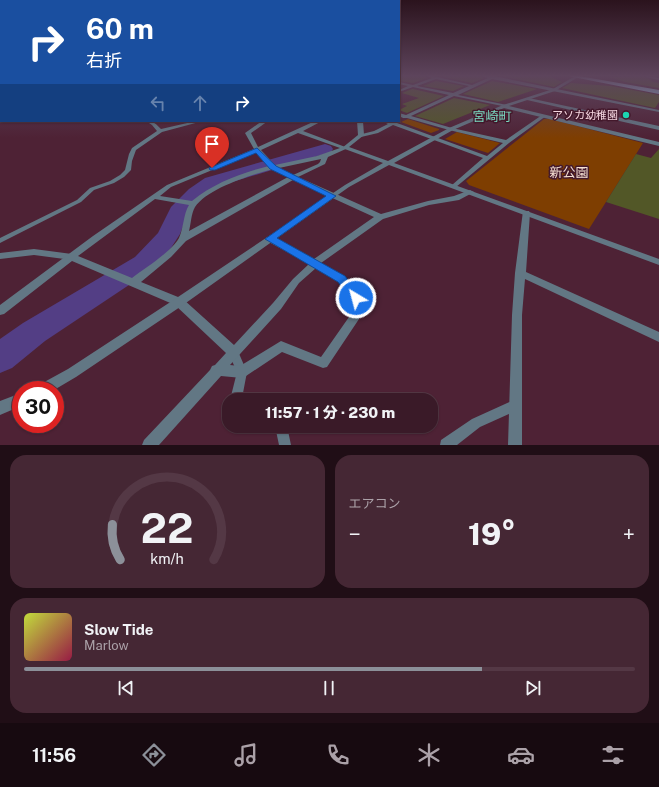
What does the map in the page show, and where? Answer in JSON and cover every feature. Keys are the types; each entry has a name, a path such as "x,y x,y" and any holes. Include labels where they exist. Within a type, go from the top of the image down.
{"street":[{"path":"400,120 450,97"},
{"path":"462,97 659,144"},
{"path":"58,381 180,302 347,186 451,129 505,106 535,97"},
{"path":"588,97 659,111"},
{"path":"529,99 659,128"},
{"path":"400,114 451,129 507,142"},
{"path":"454,186 507,142 544,116"},
{"path":"263,122 248,133 257,150 270,164 292,177 380,217"},
{"path":"0,311 169,186 257,150 317,122"},
{"path":"360,122 361,135"},
{"path":"182,239 189,212 194,204 224,184 270,164 325,156 345,148 361,135 376,132 396,122 488,158"},
{"path":"299,131 526,212 659,262"},
{"path":"133,282 156,264 182,239 292,177 323,163 325,156"},
{"path":"149,445 216,370 277,306 296,281 315,264 380,217 428,203 456,198 470,192"},
{"path":"153,197 194,204"},
{"path":"515,445 517,316 526,212"},
{"path":"216,370 242,372 281,346 323,363 362,307 342,279 270,239"},
{"path":"72,257 180,302 233,352"},
{"path":"520,273 659,337"},
{"path":"0,408 12,403"}],"lane":[{"path":"150,122 160,131"},
{"path":"0,241 79,200 92,189 112,182 122,176 128,170 129,161 134,148 152,138 160,131 197,122"},
{"path":"0,256 34,252 72,257"},
{"path":"233,352 242,372 238,393"},
{"path":"446,445 476,423 516,405"},
{"path":"282,433 285,445"}],"green space":[{"path":"408,119 439,130 431,133 401,122"},
{"name":"新公園","path":"544,119 550,119 643,143 589,229 469,185 466,181"},
{"path":"457,132 500,143 488,153 445,139"}],"building":[{"path":"415,97 442,97 407,113 400,110 407,106 402,104 419,98"},
{"path":"475,97 514,97 498,102"},
{"path":"603,97 659,97 659,102 655,108"},
{"path":"454,98 490,105 443,124 415,116"},
{"path":"659,149 659,219 606,202 636,154 651,158"}],"waterway":[{"path":"0,358 34,332 144,263 163,243 169,234 178,211 196,193 212,182 325,149"}],"place":[{"name":"アソカ幼稚園","path":"626,115"}],"district":[{"name":"宮崎町","path":"492,116"}],"route":[{"path":"212,168 257,150 273,167 332,196 270,239 342,279 356,298"}]}
